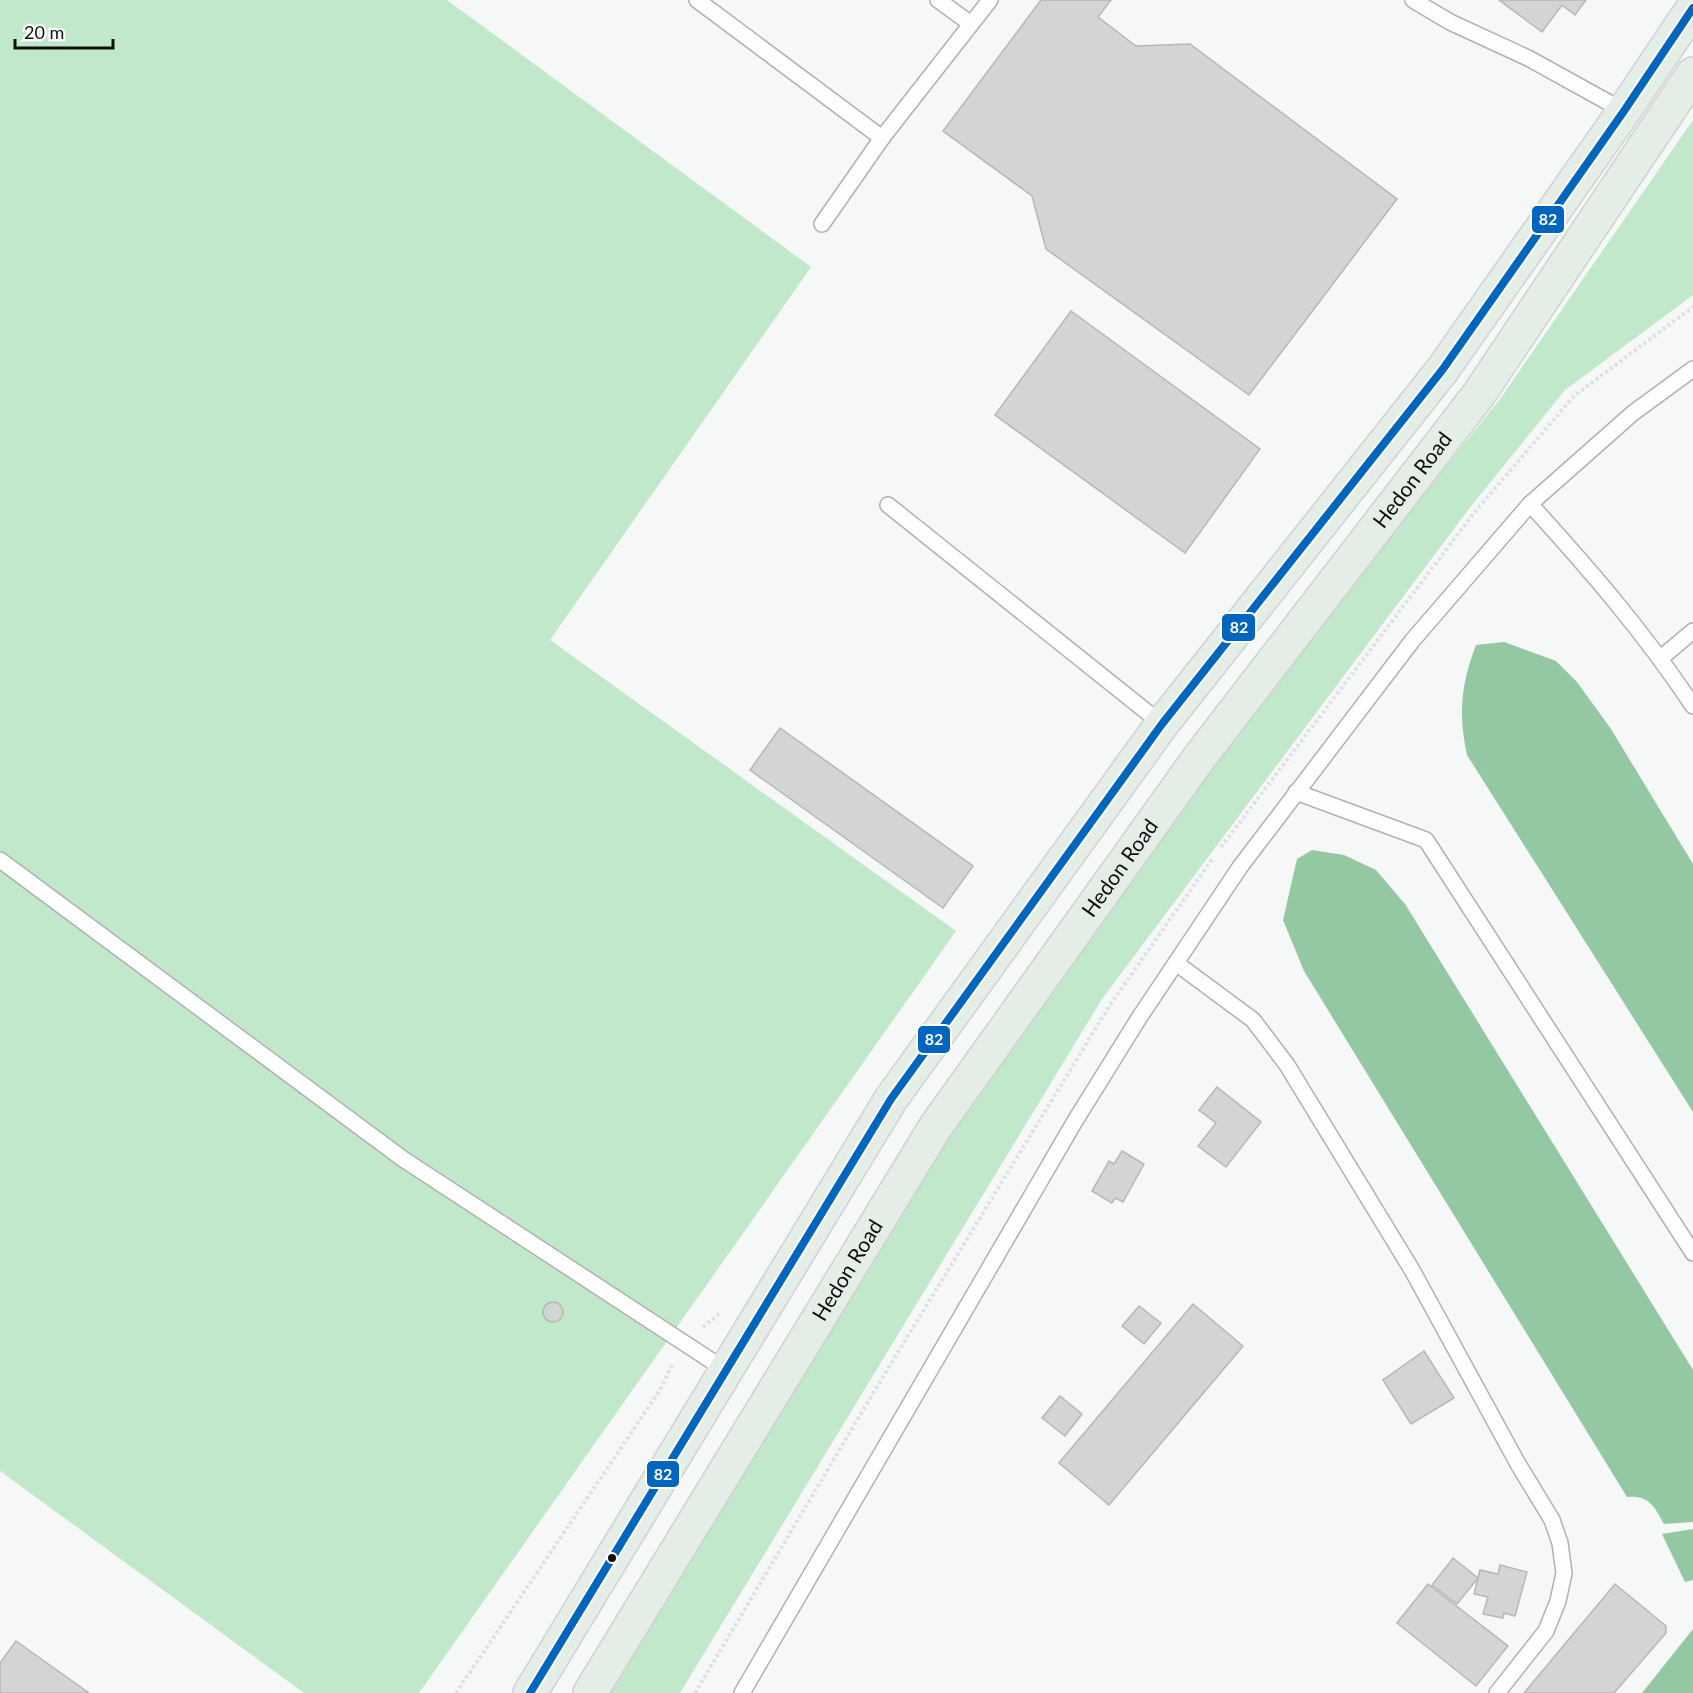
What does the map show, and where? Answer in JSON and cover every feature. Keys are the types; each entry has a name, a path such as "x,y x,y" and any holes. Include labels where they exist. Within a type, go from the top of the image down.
{"highway":[{"path":"530,1693 891,1099 1162,724 1443,369 1624,111 1693,8"},
{"name":"Hedon Road","path":"590,1693 936,1126 1199,758 1479,394 1693,74"}],"lane":[{"path":"697,0 882,138"},
{"path":"938,0 971,24"},
{"path":"822,224 882,138 990,0"},
{"path":"1413,0 1450,22 1528,58 1624,111"},
{"path":"742,1693 1075,1121 1240,867 1412,642 1530,504 1633,413 1693,369"},
{"path":"1530,504 1606,587 1661,658 1693,706"},
{"path":"888,505 1162,724"},
{"path":"1661,658 1693,631"},
{"path":"1296,792 1426,840 1693,1253"},
{"path":"0,860 403,1160 727,1371"},
{"path":"1176,963 1253,1020 1287,1065 1412,1270 1518,1464 1552,1520 1560,1543 1564,1573 1558,1601 1546,1631 1497,1693"}],"shaded area":[{"path":"0,0 447,0 811,267 550,640 956,931 419,1693 304,1693 0,1471"},
{"path":"1693,120 1693,295 1565,390 1468,510 1102,999 680,1693 604,1693 943,1134 1206,765 1500,399"},
{"path":"1504,642 1556,661 1577,682 1611,729 1693,864 1693,1112 1467,755 1462,726 1462,699 1471,659 1476,645"},
{"path":"1312,850 1344,855 1376,870 1405,904 1693,1370 1693,1522 1664,1524 1646,1500 1627,1497 1304,971 1283,920 1297,859"},
{"path":"1693,1529 1693,1580 1685,1582 1662,1534"},
{"path":"1693,1629 1693,1693 1642,1693"}],"building":[{"path":"1041,0 1111,0 1098,17 1136,46 1190,44 1397,199 1249,395 1046,249 1032,196 943,131"},
{"path":"1499,0 1586,0 1575,15 1562,5 1542,32"},
{"path":"1071,311 1260,449 1185,553 995,415"},
{"path":"780,728 973,866 943,908 750,770"},
{"path":"1217,1087 1261,1122 1226,1167 1198,1146 1216,1123 1199,1110"},
{"path":"1122,1151 1144,1164 1123,1202 1115,1198 1112,1203 1092,1191 1109,1161 1114,1164"},
{"path":"553,1302 560,1305 563,1312 560,1319 553,1322 546,1319 543,1312 546,1305"},
{"path":"1193,1304 1243,1346 1109,1505 1059,1463"},
{"path":"1139,1306 1161,1323 1144,1344 1122,1326"},
{"path":"1424,1351 1454,1398 1411,1424 1383,1380"},
{"path":"1060,1396 1082,1414 1065,1436 1042,1418"},
{"path":"1453,1558 1478,1578 1457,1604 1432,1585"},
{"path":"1500,1565 1527,1572 1515,1616 1504,1613 1503,1618 1483,1614 1488,1597 1474,1594 1480,1570 1498,1574"},
{"path":"1428,1584 1508,1646 1476,1686 1397,1623"},
{"path":"1615,1584 1666,1626 1666,1633 1614,1693 1524,1693"},
{"path":"16,1641 89,1693 0,1693 0,1663"}],"transit line":[{"name":"82","path":"530,1693 891,1099 1162,724 1443,369 1624,111 1693,8"}]}
